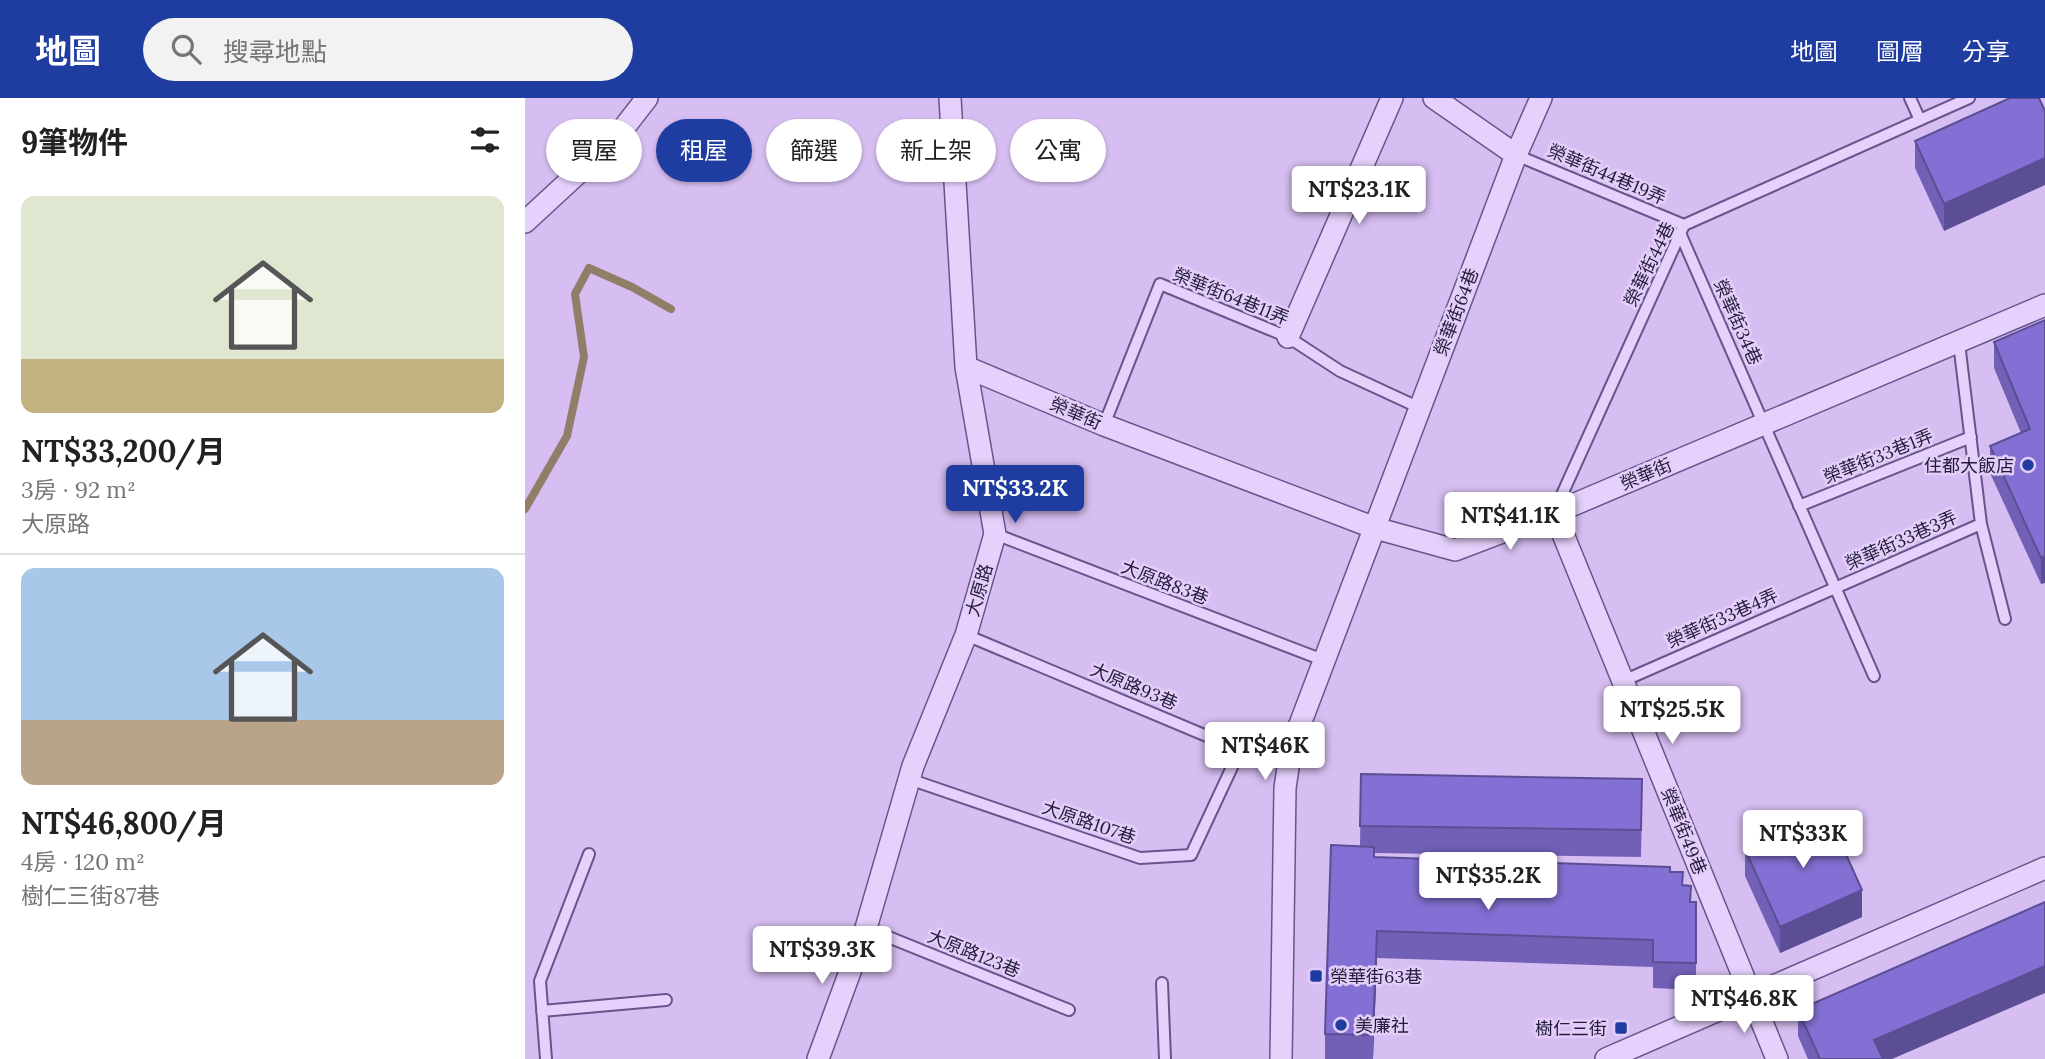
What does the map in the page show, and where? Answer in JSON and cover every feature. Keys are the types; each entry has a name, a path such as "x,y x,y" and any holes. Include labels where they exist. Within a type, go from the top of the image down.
{"street":[{"path":"525,222 616,138 647,98"},
{"name":"大原路","path":"818,1059 866,928 909,779 966,635 995,534 966,367 950,98"},
{"path":"1288,337 1392,98"},
{"path":"1434,98 1516,155"},
{"name":"榮華街64巷","path":"1375,528 1516,155 1541,98"},
{"name":"榮華街","path":"966,367 1104,425 1375,528 1455,550 1764,425 2045,305"},
{"name":"榮華街49巷","path":"1554,512 1777,1059"},
{"path":"1281,1059 1285,788 1291,748 1375,528"},
{"path":"1606,1059 2045,868"}],"lane":[{"path":"1910,98 1920,120"},
{"name":"榮華街44巷","path":"1554,512 1682,229 1969,98"},
{"name":"榮華街44巷19弄","path":"1516,155 1682,229"},
{"name":"榮華街34巷","path":"1682,229 1874,676"},
{"name":"榮華街64巷11弄","path":"1104,425 1160,284 1288,337 1340,371 1420,408"},
{"path":"1959,343 1981,524 2004,619"},
{"name":"榮華街33巷1弄","path":"1799,506 1971,437"},
{"name":"榮華街33巷3弄","path":"1835,588 1981,524"},
{"name":"大原路83巷","path":"995,534 1323,660"},
{"name":"榮華街33巷4弄","path":"1623,681 1835,588"},
{"name":"大原路93巷","path":"966,635 1240,750 1291,748"},
{"name":"大原路107巷","path":"909,779 1140,858 1191,855 1240,750"},
{"path":"546,1059 540,981 589,854"},
{"name":"大原路123巷","path":"866,928 1069,1010"},
{"path":"1162,983 1164,1059"},
{"path":"542,1011 666,1000"}],"building":[{"path":"2010,98 2039,98 2045,111 2045,158 1944,204 1915,141"},
{"name":"住都大飯店","path":"2045,320 2045,556 2041,558 1990,446 2030,429 1994,342"},
{"path":"1361,774 1642,779 1641,830 1360,826"},
{"path":"1827,812 1862,890 1780,927 1745,849"},
{"path":"1331,845 1374,847 1374,857 1670,867 1670,872 1683,872 1682,885 1691,886 1690,902 1696,902 1696,963 1653,962 1653,940 1377,931 1373,1035 1325,1034"},
{"path":"2045,902 2045,966 1874,1040 1883,1059 1820,1059 1798,1010"}],"waterway":[{"path":"525,509 567,436 584,357 575,294 589,268 632,287 671,309"}],"place":[{"name":"住都大飯店","path":"2028,465"},
{"name":"榮華街63巷","path":"1316,976"},
{"name":"美廉社","path":"1341,1025"},
{"name":"樹仁三街","path":"1621,1028"}]}
